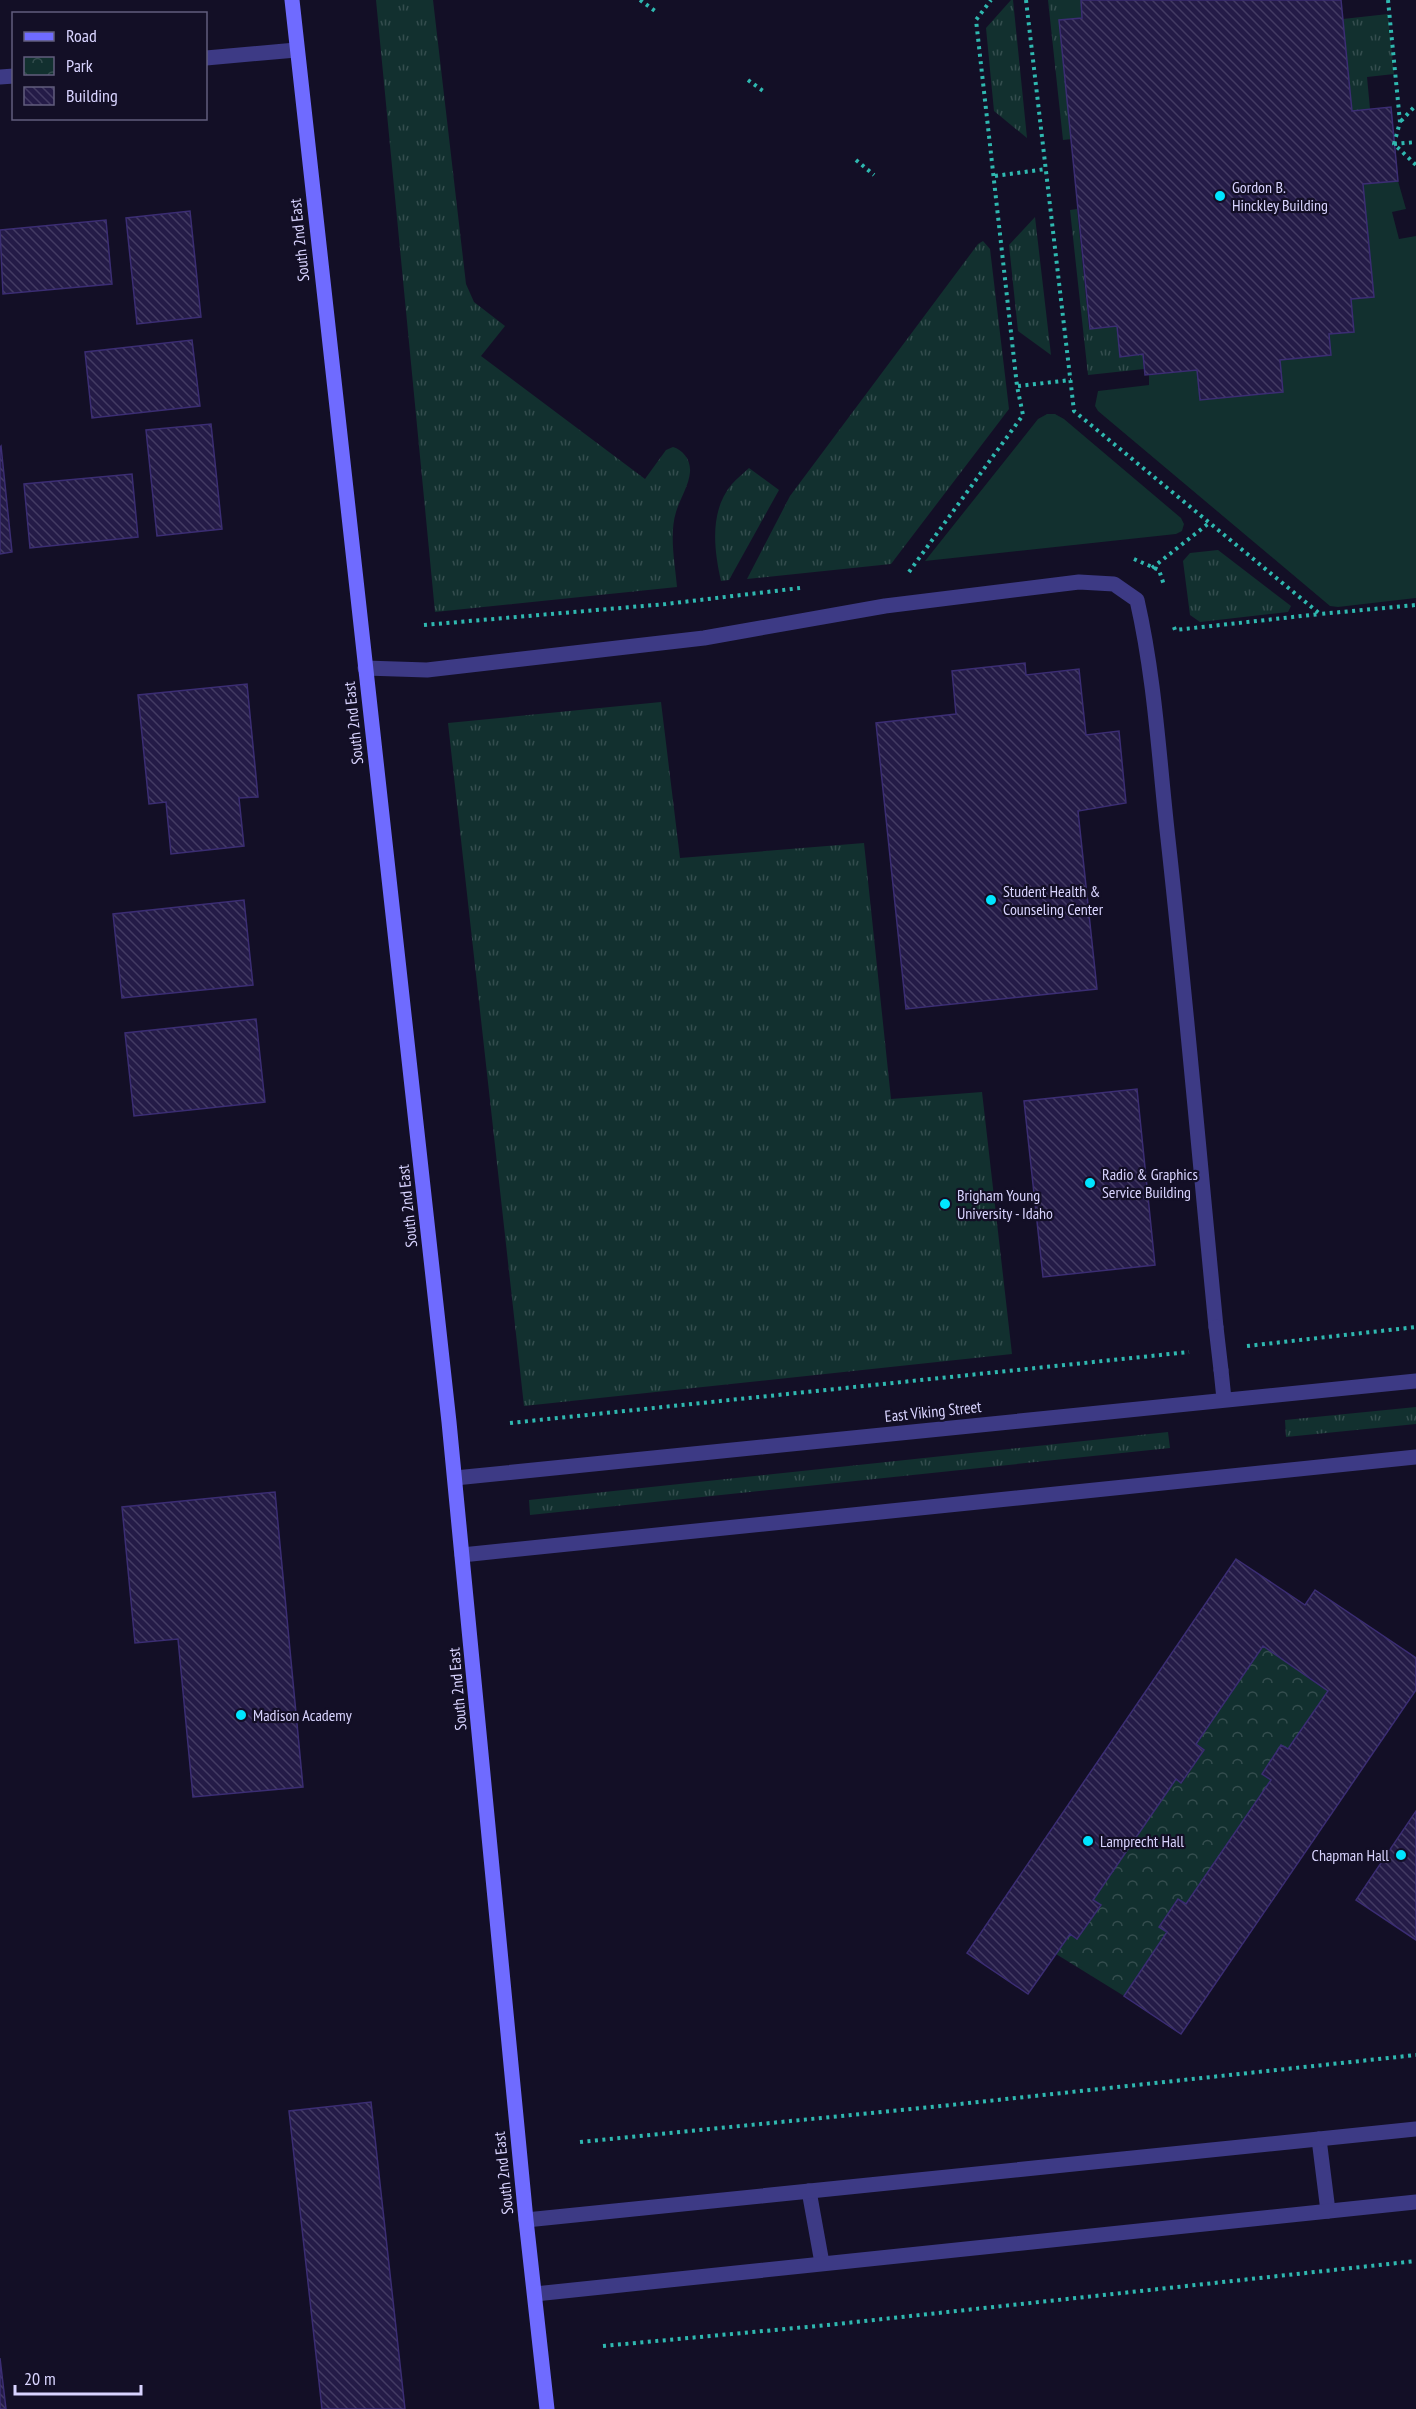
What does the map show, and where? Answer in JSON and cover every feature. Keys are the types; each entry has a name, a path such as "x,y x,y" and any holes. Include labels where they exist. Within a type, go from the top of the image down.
{"main road":[{"name":"South 2nd East","path":"292,0 455,1478 526,2220 547,2409"}],"street":[{"path":"207,58 296,50"},
{"path":"365,668 427,670 704,638 885,606 1079,582 1114,584 1137,600 1147,642 1156,718 1224,1399"},
{"name":"East Viking Street","path":"455,1478 1416,1381"},
{"path":"462,1555 1416,1457"},
{"path":"526,2220 1416,2129"},
{"path":"1319,2139 1328,2211"},
{"path":"809,2191 822,2263"},
{"path":"535,2294 1416,2202"}],"path":[{"path":"640,0 658,14"},
{"path":"906,577 1023,415 1017,386 976,20 991,0"},
{"path":"1026,0 1074,411 1320,614 1416,605"},
{"path":"1388,0 1400,122 1394,144"},
{"path":"748,80 766,93"},
{"path":"1400,122 1416,105"},
{"path":"1394,144 1416,142"},
{"path":"1394,144 1416,165"},
{"path":"856,160 874,175"},
{"path":"995,176 1046,169"},
{"path":"1017,386 1071,380"},
{"path":"1152,568 1209,522"},
{"path":"424,625 666,604 811,587"},
{"path":"1243,1346 1416,1327"},
{"path":"510,1423 1196,1351"},
{"path":"580,2142 1416,2055"},
{"path":"603,2346 852,2323 1416,2261"}],"green space":[{"path":"376,0 433,0 466,284 474,302 505,326 481,356 645,479 666,450 673,447 683,453 688,460 690,472 674,521 673,549 677,587 435,612"},
{"path":"1013,0 1027,138 994,111 986,28"},
{"path":"1048,0 1081,0 1082,18 1059,21 1071,139 1063,140"},
{"path":"1388,14 1394,74 1367,77 1370,109 1352,111 1343,19"},
{"path":"1398,181 1406,209 1392,212 1399,239 1416,236 1416,598 1330,606 1098,411 1095,406 1098,391 1149,385 1149,375 1197,370 1200,400 1283,391 1280,360 1331,355 1329,334 1354,331 1351,299 1374,296 1363,184"},
{"path":"1077,209 1089,329 1117,326 1120,357 1143,354 1144,369 1088,375 1070,210"},
{"path":"1035,217 1051,355 1018,331 1009,245"},
{"path":"983,241 990,249 1009,409 891,564 747,579 790,496 978,244"},
{"path":"1047,414 1055,414 1064,419 1181,518 1184,524 1182,531 1176,534 925,561 1038,419"},
{"path":"749,468 779,490 729,580 721,581 715,544 717,518 725,495 734,482"},
{"path":"1218,550 1291,606 1288,612 1200,622 1190,615 1183,561 1190,553"},
{"path":"661,702 680,858 864,843 891,1099 982,1092 1012,1354 524,1406 448,723"},
{"path":"1416,1407 1416,1424 1286,1437 1285,1420"},
{"path":"1168,1432 1170,1448 530,1515 529,1500"},
{"path":"1263,1646 1328,1691 1288,1749 1262,1774 1271,1780 1186,1904 1178,1899 1159,1926 1167,1932 1124,1996 1056,1954 1070,1934 1077,1939 1100,1905 1093,1900 1176,1779 1182,1783 1204,1750 1196,1744"}],"building":[{"name":"Gordon B. Hinckley Building","path":"1081,0 1341,0 1352,111 1391,107 1398,181 1363,184 1374,297 1351,299 1354,332 1329,334 1331,355 1280,360 1283,392 1200,400 1197,370 1145,375 1143,354 1120,357 1117,326 1090,329 1059,20 1082,18"},
{"path":"190,211 201,317 137,324 126,218"},
{"path":"106,220 112,284 3,294 0,230"},
{"path":"192,340 200,406 92,418 85,352"},
{"path":"211,424 222,529 157,536 146,430"},
{"path":"0,447 12,552 0,554"},
{"path":"132,474 138,537 30,548 24,484"},
{"name":"Student Health & Counseling Center","path":"1025,663 1026,675 1079,669 1086,735 1119,731 1126,803 1078,811 1097,989 906,1009 876,723 956,714 952,671"},
{"path":"247,684 258,797 239,798 244,846 171,854 166,802 149,804 138,695"},
{"path":"244,900 253,985 122,998 113,914"},
{"path":"256,1019 265,1102 134,1116 125,1033"},
{"name":"Radio & Graphics Service Building","path":"1137,1089 1155,1265 1043,1277 1024,1101"},
{"name":"Madison Academy","path":"275,1492 303,1787 193,1797 178,1639 135,1643 122,1507"},
{"name":"Lamprecht Hall","path":"1236,1559 1305,1605 1315,1590 1416,1658 1416,1690 1181,2034 1124,1996 1167,1932 1159,1927 1178,1899 1186,1904 1271,1780 1262,1774 1281,1745 1288,1749 1328,1691 1263,1646 1196,1744 1204,1750 1181,1783 1176,1779 1093,1900 1101,1905 1077,1939 1070,1934 1028,1994 967,1953"},
{"name":"Chapman Hall","path":"1416,1811 1416,1940 1356,1900"},
{"path":"371,2102 405,2409 322,2409 289,2111"},
{"path":"0,2358 6,2409 0,2409"}],"place":[{"name":"Gordon B. Hinckley Building","path":"1220,196"},
{"name":"Student Health & Counseling Center","path":"991,900"},
{"name":"Radio & Graphics Service Building","path":"1090,1183"},
{"name":"Brigham Young University - Idaho","path":"945,1204"},
{"name":"Madison Academy","path":"241,1715"},
{"name":"Lamprecht Hall","path":"1088,1841"},
{"name":"Chapman Hall","path":"1401,1855"}]}
